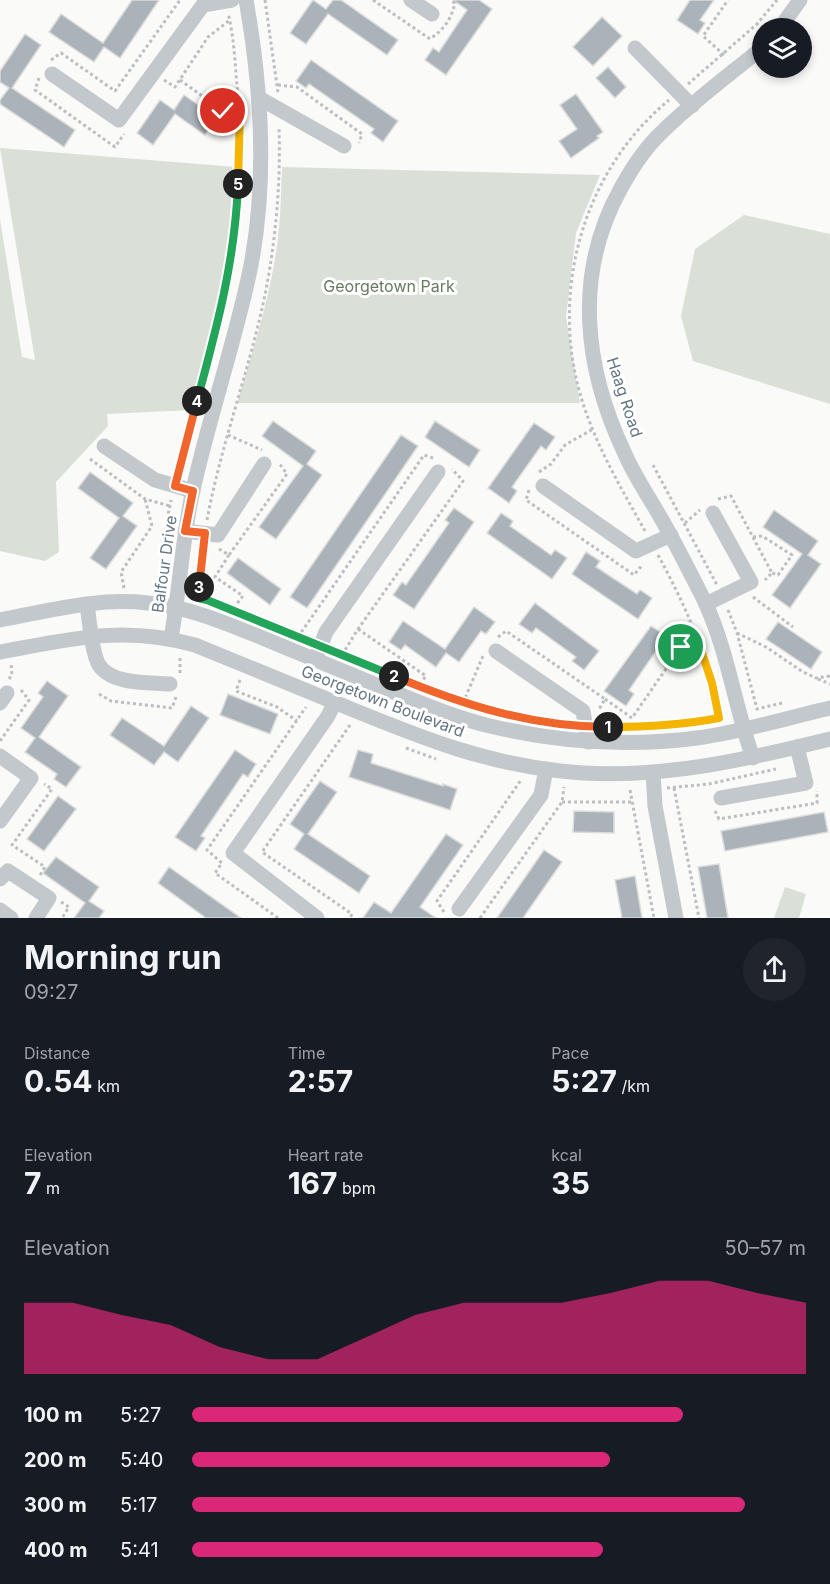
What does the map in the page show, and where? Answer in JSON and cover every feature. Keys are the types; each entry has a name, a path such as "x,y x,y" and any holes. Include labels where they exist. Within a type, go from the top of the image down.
{"street":[{"name":"Balfour Drive","path":"171,639 177,608 185,531 193,491 249,274 257,219 260,167 259,98 246,0"},
{"path":"411,0 432,14"},
{"path":"787,18 800,0"},
{"path":"46,72 119,120 203,5 229,1"},
{"path":"635,48 692,106"},
{"name":"Haag Road","path":"752,56 660,134 634,165 616,196 601,231 592,269 588,307 590,341 597,380 609,417 625,456 671,535 706,604 724,652 742,729 753,758"},
{"path":"259,98 351,147"},
{"path":"104,446 155,480 193,491"},
{"path":"185,531 218,535 264,464"},
{"path":"318,653 326,632 438,472"},
{"path":"543,486 636,551 671,535"},
{"path":"706,604 751,582 713,513"},
{"name":"Georgetown Boulevard","path":"0,620 87,604 148,603 177,608 318,653 446,713 477,723 532,735 588,742 642,743 698,738 830,708"},
{"path":"87,604 97,663 106,673 119,678 170,684"},
{"name":"Georgetown Boulevard","path":"0,651 91,635 128,634 171,639 195,645 416,736 499,761 546,769 584,773 653,773 753,758 830,739"},
{"path":"496,651 583,711 588,742"},
{"path":"317,918 233,853 328,716 335,702"},
{"path":"721,798 806,783 797,747"},
{"path":"0,756 31,778 0,821"},
{"path":"452,912 541,795 546,769"},
{"path":"653,773 656,806 676,918"},
{"path":"0,879 8,871 49,898 36,918"},
{"path":"0,910 11,918"}],"path":[{"path":"129,127 115,147 35,90 51,61 61,53 115,91 180,0"},
{"path":"207,600 198,598 205,533 213,492 261,313 278,190 278,85 265,0"},
{"path":"724,55 703,36 728,0"},
{"path":"711,720 719,718 712,683 695,632 674,583 606,461 579,389 569,316 572,278 578,244 599,186 626,145 650,116 756,26 777,0"},
{"path":"147,589 158,590 163,541 170,506 224,298 232,253 237,204 240,111 229,1"},
{"path":"162,79 175,87 208,37 230,20"},
{"path":"180,80 223,111 240,111"},
{"path":"278,85 297,87 362,134 351,147"},
{"path":"90,459 145,499 170,506"},
{"path":"113,587 124,588 121,572 152,526 145,499"},
{"path":"753,537 762,536 792,555 778,575 772,573"},
{"path":"224,607 232,610 243,596 215,578 229,555"},
{"path":"746,592 794,627"},
{"path":"358,629 426,676 418,686 427,689"},
{"path":"605,699 632,718 681,647 695,632"},
{"path":"737,633 766,647 803,672 830,684"},
{"path":"298,637 318,653"},
{"path":"816,678 830,676"},
{"path":"240,680 236,691 277,707 297,721"},
{"path":"454,699 464,703"},
{"path":"350,725 262,852 352,914 350,918"},
{"path":"37,880 45,867 12,845 52,789 38,780"},
{"path":"452,912 437,901 520,780"},
{"path":"480,918 562,802 564,787"},
{"path":"674,788 699,918"},
{"path":"630,790 654,918"},
{"path":"562,802 632,802"},
{"path":"57,899 69,907 62,918"}],"green space":[{"path":"0,148 236,167 226,265 191,410 107,414 108,426 56,482 59,552 45,561 0,551 0,219 22,357 35,360"},
{"name":"Georgetown Park","path":"282,167 600,175 576,233 566,317 580,403 237,403 273,272 279,227"},
{"path":"744,215 830,234 830,404 693,361 681,316 695,249"},
{"path":"785,887 806,894 799,918 774,918"}],"building":[{"path":"132,0 159,0 120,58 104,47 94,62 49,32 61,14 103,43"},
{"path":"313,0 326,9 333,0 341,0 398,40 387,55 328,14 306,44 290,33"},
{"path":"453,0 479,0 492,9 446,75 425,60 433,48 439,52 467,10"},
{"path":"690,0 714,0 700,20 705,23 698,34 677,20"},
{"path":"602,17 622,36 593,66 573,47"},
{"path":"25,34 41,45 12,88 75,130 64,147 0,104 0,100 9,88 0,82 0,71"},
{"path":"311,60 398,121 383,142 371,133 374,129 309,84 306,88 296,81"},
{"path":"608,67 626,87 615,98 596,78"},
{"path":"576,94 603,132 597,136 599,138 571,158 559,141 577,129 560,105"},
{"path":"184,95 217,118 205,135 175,114 153,145 137,133 160,100 174,110"},
{"path":"273,421 316,451 307,464 322,475 276,539 259,527 303,466 262,436"},
{"path":"435,421 480,450 469,467 425,437"},
{"path":"534,423 555,437 546,450 541,446 512,487 517,491 509,503 488,488"},
{"path":"401,435 418,446 307,608 290,597"},
{"path":"90,472 133,503 123,516 137,526 106,569 90,558 119,518 78,488"},
{"path":"454,508 474,522 414,609 393,595 402,582 406,585 449,523 445,520"},
{"path":"774,510 818,541 808,555 821,564 790,608 772,595 802,554 763,527"},
{"path":"501,513 513,521 510,526 551,555 555,550 567,558 552,579 487,533"},
{"path":"586,552 600,561 596,567 637,594 640,590 652,598 638,619 572,574"},
{"path":"238,558 281,589 270,605 227,573"},
{"path":"535,603 599,651 584,670 572,661 576,657 536,628 532,633 519,624"},
{"path":"474,607 495,622 486,634 481,631 459,662 446,653 436,667 405,645 401,650 389,642 403,621 445,649"},
{"path":"778,622 822,652 811,669 766,639"},
{"path":"651,626 672,640 663,652 658,648 629,690 634,694 626,706 604,691"},
{"path":"47,681 68,696 39,737 81,767 66,787 54,779 57,774 25,752 35,738 21,728 43,697 38,693"},
{"path":"228,694 278,714 270,734 220,715"},
{"path":"191,706 209,718 178,762 164,752 154,765 110,735 122,718 164,746"},
{"path":"235,750 256,764 248,777 243,774 201,836 205,838 196,851 175,837"},
{"path":"358,750 373,754 371,763 457,789 450,810 349,777"},
{"path":"320,781 337,792 308,834 370,876 359,893 294,849 304,834 290,824"},
{"path":"58,796 76,809 44,851 27,839"},
{"path":"574,811 614,812 614,833 573,832"},
{"path":"824,812 828,832 725,851 721,831"},
{"path":"446,834 463,845 420,907 436,918 363,918 374,902 391,913"},
{"path":"544,850 562,862 523,918 497,918"},
{"path":"56,857 99,887 89,901 104,911 99,918 74,918 85,903 43,873"},
{"path":"719,864 728,918 707,918 698,867"},
{"path":"169,867 241,918 206,918 158,883"},
{"path":"635,876 642,918 622,918 615,880"}],"route":[{"path":"223,111 240,111 237,204 232,253 224,298 175,486 193,491 185,531 205,533 198,598 464,703 504,714 559,724 650,727 695,723 719,718 712,683 695,632 681,647"}]}
